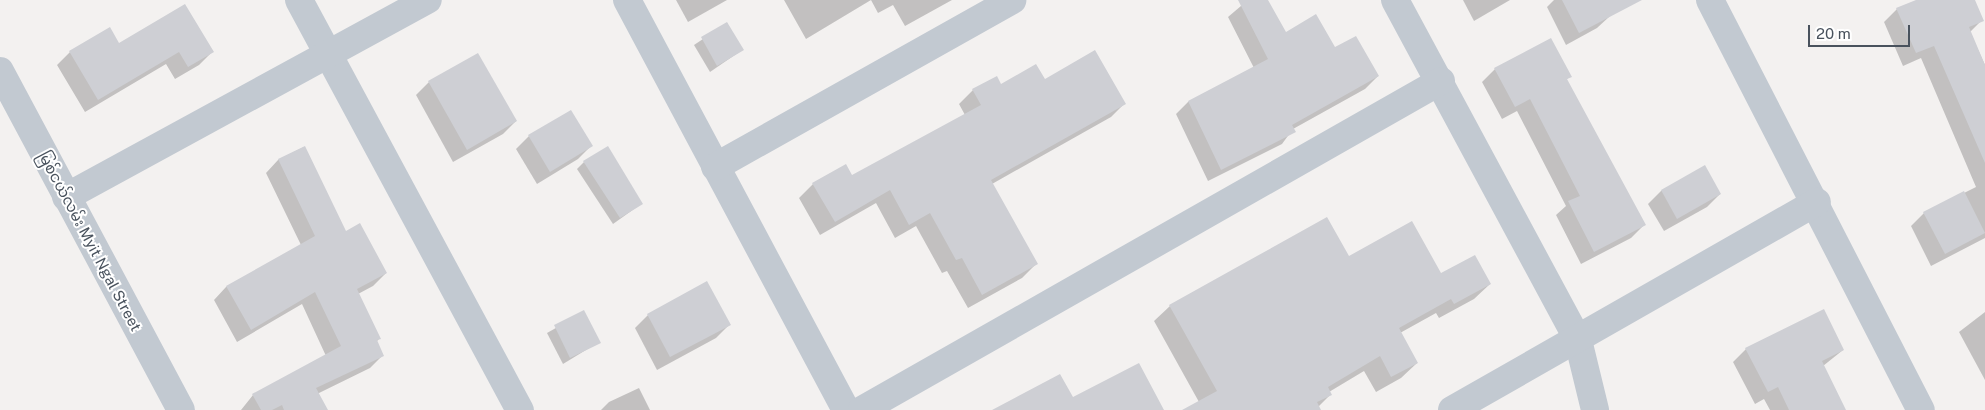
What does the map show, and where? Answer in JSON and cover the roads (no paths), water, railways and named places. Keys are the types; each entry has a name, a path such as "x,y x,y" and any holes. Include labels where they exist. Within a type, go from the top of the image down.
{"street":[{"path":"299,0 520,410"},
{"path":"66,197 428,0"},
{"path":"627,0 846,410"},
{"path":"715,167 1012,0"},
{"path":"1395,0 1441,81 1578,340 1595,410"},
{"path":"1710,0 1817,202 1921,410"},
{"name":"မြစ်ငယ်လမ်း Myit Ngal Street","path":"0,71 181,410"},
{"path":"862,410 1441,81"},
{"path":"1452,410 1578,340 1817,202"}]}
